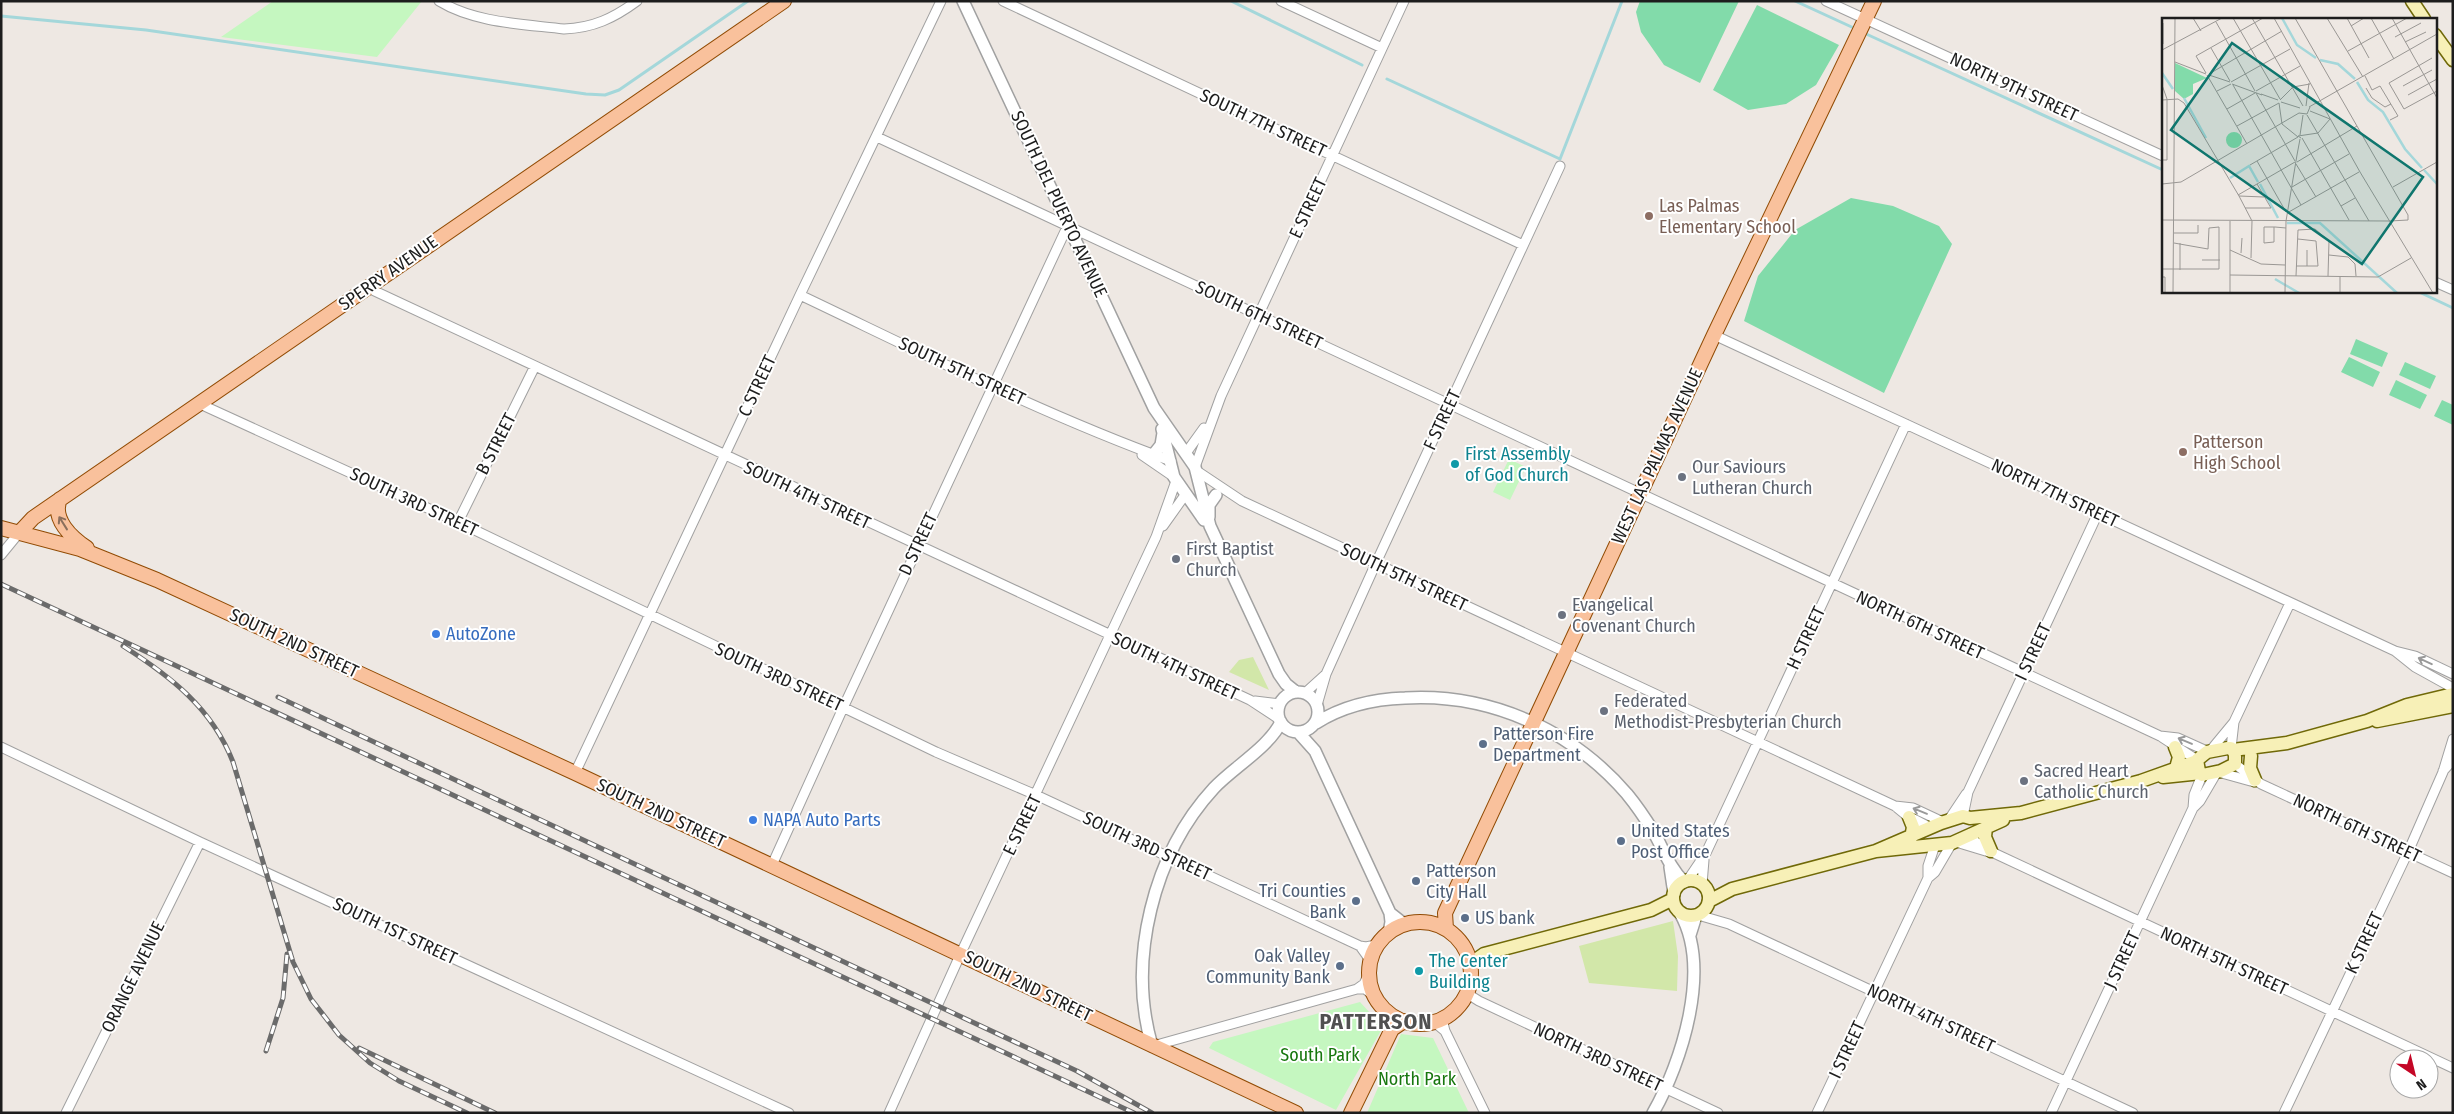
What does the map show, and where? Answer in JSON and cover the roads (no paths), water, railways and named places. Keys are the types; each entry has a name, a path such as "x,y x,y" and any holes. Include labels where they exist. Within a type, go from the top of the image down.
{"main road":[{"name":"SPERRY AVENUE","path":"19,532 33,518 60,499 784,1"},
{"name":"WEST LAS PALMAS AVENUE","path":"1446,929 1445,913 1533,722 1714,335 1874,1"},
{"path":"2412,1 2423,18"},
{"path":"2436,36 2453,60"},
{"path":"60,499 58,513 68,531 91,551 110,560"},
{"name":"SOUTH 2ND STREET","path":"1,528 110,560 576,773 961,953 1152,1046 1296,1113"},
{"path":"2141,781 2176,768 2200,767 2218,772 2234,756 2367,721 2407,705 2453,694"},
{"path":"2367,721 2396,719 2453,706"},
{"path":"1876,851 1934,844 1961,838 2021,813 2200,767 2210,751 2234,756 2251,756 2286,743"},
{"path":"2175,747 2179,757 2176,768"},
{"path":"2251,756 2250,768 2258,782"},
{"path":"1676,904 1678,886 1686,882 1696,881 1718,890 1732,889 1876,851 1911,838 1946,821 1965,817 2021,813"},
{"path":"1909,817 1913,827 1911,838"},
{"path":"1986,827 1985,838 1994,852"},
{"path":"1703,885 1708,892 1709,902"},
{"path":"1676,904 1689,916 1697,915 1704,911 1709,902 1732,889"},
{"path":"1466,950 1470,964 1465,994 1447,1016 1422,1024 1404,1021 1389,1013 1373,995 1368,974 1370,960 1376,945 1389,932 1404,924 1431,923 1446,929 1454,935 1466,950 1473,954 1484,954 1676,904"},
{"name":"WEST LAS PALMAS AVENUE","path":"1431,923 1445,913"},
{"path":"1470,964 1484,954"},
{"path":"1389,1013 1392,1029"},
{"path":"1351,1113 1392,1029 1404,1021"}],"street":[{"path":"439,1 455,10 473,16 564,29 578,28 605,21 637,1"},
{"name":"C STREET","path":"576,773 800,295 941,1"},
{"name":"SOUTH DEL PUERTO AVENUE","path":"963,1 1154,408 1162,429 1175,479 1212,531"},
{"name":"SOUTH 7TH STREET","path":"1003,1 1523,246"},
{"path":"1281,1 1382,48"},
{"name":"E STREET","path":"1196,469 1212,415 1404,1"},
{"name":"NORTH 9TH STREET","path":"1826,1 2162,156"},
{"name":"SOUTH 6TH STREET","path":"876,137 1068,225 1640,494"},
{"name":"F STREET","path":"1317,705 1326,674 1376,563 1560,166"},
{"name":"D STREET","path":"772,865 842,708 1068,225"},
{"path":"2436,282 2453,290"},
{"name":"SOUTH 4TH STREET","path":"366,287 1250,700 1280,720"},
{"name":"SOUTH 5TH STREET","path":"800,295 992,385 1125,444 1171,460"},
{"name":"NORTH 7TH STREET","path":"1714,335 2290,603 2395,651 2415,656 2453,674"},
{"name":"B STREET","path":"458,522 535,366"},
{"name":"SOUTH 3RD STREET","path":"200,404 458,522 936,752 1036,795 1360,946 1376,945"},
{"name":"SOUTH DEL PUERTO AVENUE","path":"1154,408 1196,469 1199,490 1212,531 1279,674 1286,684 1301,693"},
{"name":"E STREET","path":"1185,453 1212,415"},
{"name":"H STREET","path":"1686,882 1706,853 1906,424"},
{"path":"1153,455 1161,446 1162,429"},
{"name":"SOUTH 5TH STREET","path":"1125,444 1175,479"},
{"path":"1171,460 1185,453"},
{"name":"SOUTH 5TH STREET","path":"1196,469 1242,501 1565,653"},
{"name":"E STREET","path":"889,1113 961,953 1156,537 1175,479"},
{"path":"1185,495 1199,490"},
{"name":"SOUTH 5TH STREET","path":"1199,490 1242,501"},
{"name":"NORTH 6TH STREET","path":"1640,494 2160,736 2200,767"},
{"name":"E STREET","path":"1156,537 1185,495"},
{"path":"1212,531 1209,505 1216,495"},
{"name":"I STREET","path":"1946,821 1968,792 2098,513"},
{"name":"SPERRY AVENUE","path":"1,555 19,532"},
{"path":"2160,736 2178,738 2210,751 2234,722 2290,603"},
{"name":"NORTH 7TH STREET","path":"2395,651 2415,667 2453,688"},
{"path":"1565,653 1895,806 1909,817 1930,829 1934,844"},
{"name":"SOUTH DEL PUERTO AVENUE","path":"1279,674 1282,702"},
{"name":"F STREET","path":"1301,693 1326,674"},
{"path":"1315,751 1314,725 1318,714 1317,705 1310,696 1301,693 1282,702 1280,720 1275,733 1226,775 1195,812 1169,857 1155,894 1144,948 1145,1022 1152,1046 1356,989 1364,984 1368,974"},
{"path":"1317,705 1330,708 1347,708 1393,698 1441,698 1493,707 1533,722 1574,746 1611,776 1647,822 1669,863 1686,882"},
{"name":"SOUTH 4TH STREET","path":"1250,700 1282,702"},
{"path":"1263,745 1314,725 1347,708"},
{"path":"1280,720 1315,751 1390,913 1389,932"},
{"path":"2234,722 2234,756"},
{"name":"K STREET","path":"2284,1113 2408,852 2443,772 2453,739"},
{"name":"SOUTH 1ST STREET","path":"1,747 200,842 789,1113"},
{"name":"NORTH 6TH STREET","path":"2234,756 2258,782"},
{"name":"K STREET","path":"2443,772 2453,760"},
{"name":"J STREET","path":"2194,808 2194,795 2200,767"},
{"name":"NORTH 6TH STREET","path":"2218,772 2258,782 2453,873"},
{"name":"J STREET","path":"2051,1113 2194,808 2203,798 2218,772"},
{"name":"I STREET","path":"1965,817 1968,792"},
{"path":"1895,806 1913,808 1946,821"},
{"path":"1961,838 1970,825 1965,817"},
{"name":"I STREET","path":"1817,1113 1928,878 1935,872 1961,838"},
{"name":"NORTH 5TH STREET","path":"1961,838 2453,1068"},
{"name":"ORANGE AVENUE","path":"66,1113 200,842"},
{"name":"I STREET","path":"1928,878 1928,866 1934,844"},
{"name":"H STREET","path":"1703,885 1706,853"},
{"path":"1653,1113 1666,1089 1680,1053 1688,1015 1692,972 1690,937 1676,904 1669,863"},
{"name":"NORTH 4TH STREET","path":"1709,902 1729,924"},
{"path":"1390,913 1404,924"},
{"path":"1690,937 1697,915"},
{"name":"NORTH 4TH STREET","path":"1697,915 1729,924 2133,1113"},
{"name":"SOUTH 3RD STREET","path":"1360,946 1370,960"},
{"path":"1356,989 1365,990 1373,995"},
{"name":"NORTH 3RD STREET","path":"1465,994 1718,1113"},
{"path":"1447,1016 1443,1024 1445,1031 1485,1113"},
{"path":"1433,1022 1445,1031"}],"waterway":[{"path":"1,16 146,30 586,94 605,95 619,90 748,1"},
{"path":"1231,1 1362,65"},
{"path":"1387,79 1560,159 1622,1"},
{"path":"1795,1 1856,29"},
{"path":"1864,33 2162,170"},
{"path":"2419,292 2453,308"}],"railway":[{"path":"1,584 1134,1113"},
{"path":"123,646 157,669 188,695 214,725 224,743 233,762 293,962 311,999 339,1035 370,1063 399,1081 467,1113"},
{"path":"278,697 1077,1071 1152,1113"},
{"path":"266,1051 283,998 287,954"},
{"path":"359,1048 495,1113"}],"place":[{"name":"Las Palmas Elementary School","path":"1649,216"},
{"name":"Patterson High School","path":"2183,452"},
{"name":"First Assembly of God Church","path":"1455,464"},
{"name":"Our Saviours Lutheran Church","path":"1682,477"},
{"name":"First Baptist Church","path":"1176,559"},
{"name":"Evangelical Covenant Church","path":"1562,615"},
{"name":"AutoZone","path":"436,634"},
{"name":"Federated Methodist-Presbyterian Church","path":"1604,711"},
{"name":"Patterson Fire Department","path":"1483,744"},
{"name":"Sacred Heart Catholic Church","path":"2024,781"},
{"name":"NAPA Auto Parts","path":"753,820"},
{"name":"United States Post Office","path":"1621,841"},
{"name":"Patterson City Hall","path":"1416,881"},
{"name":"Tri Counties Bank","path":"1356,901"},
{"name":"US bank","path":"1465,918"},
{"name":"Oak Valley Community Bank","path":"1340,966"},
{"name":"The Center Building","path":"1419,971"}],"district":[{"name":"PATTERSON","path":"1376,1021"}],"park label":[{"name":"South Park","path":"1320,1055"},
{"name":"North Park","path":"1417,1079"}]}
